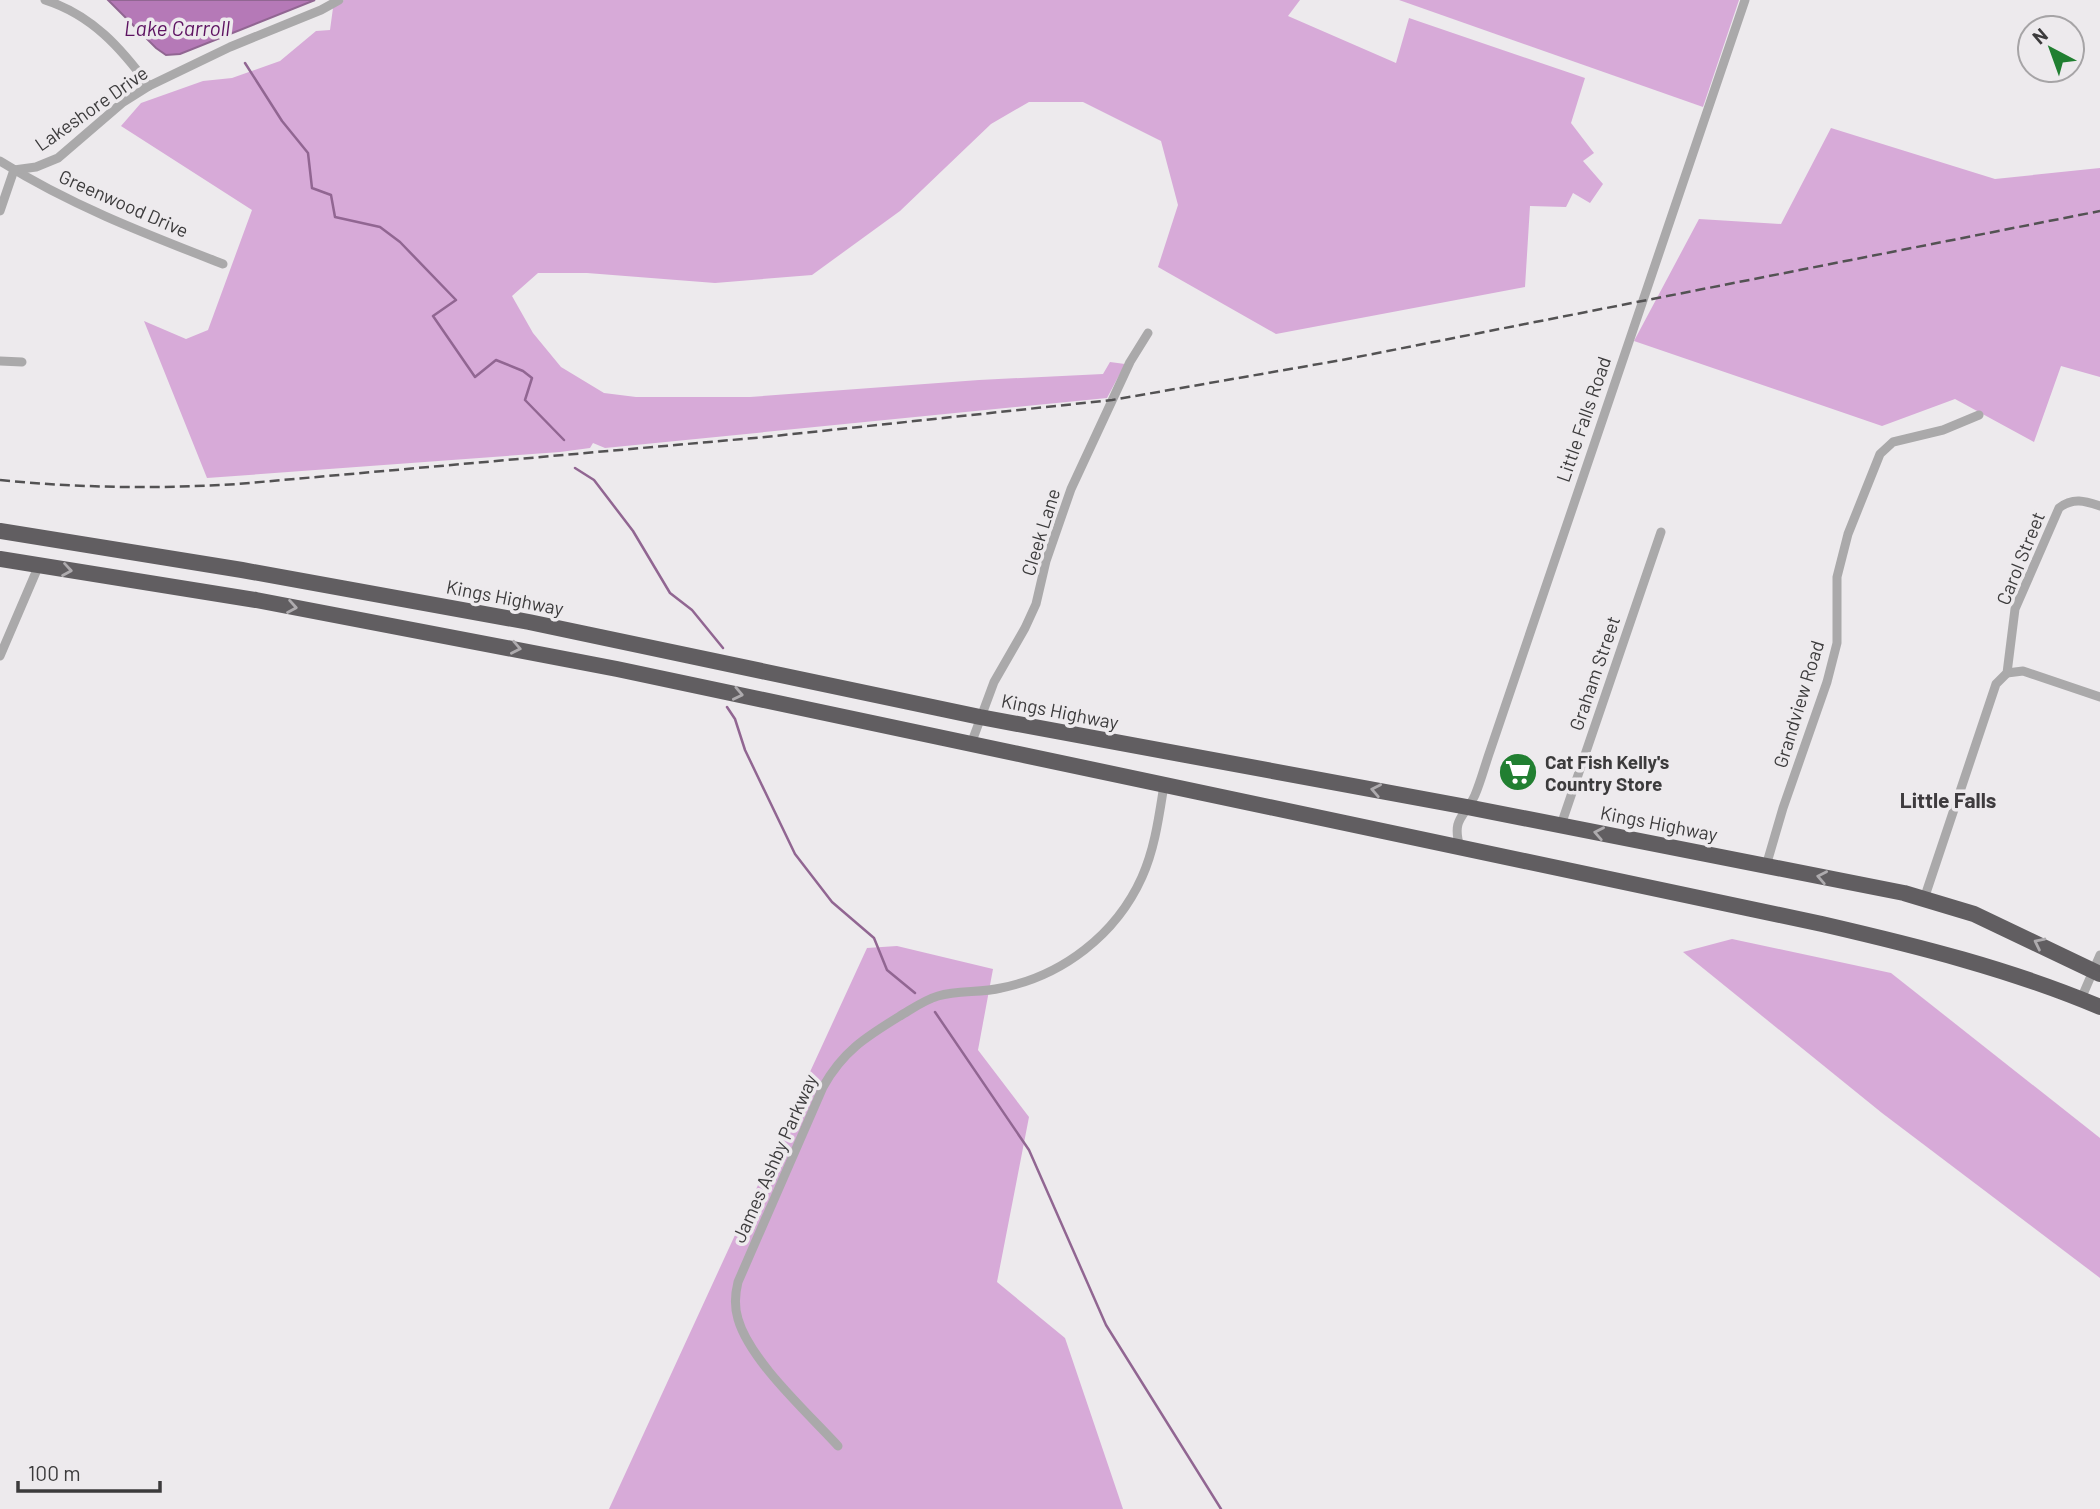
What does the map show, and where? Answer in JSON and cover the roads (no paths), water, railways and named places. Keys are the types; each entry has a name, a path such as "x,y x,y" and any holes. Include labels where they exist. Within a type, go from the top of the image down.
{"highway":[{"name":"Kings Highway","path":"0,531 363,591 529,622 980,717 1562,825 1924,899 1985,919 2097,972"},
{"path":"0,559 357,618 617,668 1460,847 1923,947 2014,974 2100,1007"},
{"path":"357,618 363,591"}],"street":[{"path":"45,0 72,10 104,32 149,86"},
{"name":"Lakeshore Drive","path":"14,170 36,167 58,158 122,103 149,86 230,47 339,0"},
{"name":"Little Falls Road","path":"1460,847 1458,821 1475,796 1745,0"},
{"name":"Greenwood Drive","path":"0,161 58,195 141,233 223,264"},
{"path":"0,211 14,170"},
{"name":"Cleek Lane","path":"971,744 995,682 1026,628 1036,604 1054,533 1076,479 1129,362 1148,334"},
{"path":"0,361 22,362"},
{"name":"Grandview Road","path":"1766,866 1783,808 1827,682 1837,643 1837,578 1848,534 1880,454 1894,442 1943,430 1979,415"},
{"name":"Carol Street","path":"1924,899 1996,684 2007,673 2015,609 2059,508 2081,499 2100,506"},
{"name":"Graham Street","path":"1562,825 1661,532"},
{"path":"0,656 39,565"},
{"path":"2007,673 2023,671 2100,698"},
{"name":"James Ashby Parkway","path":"838,1446 766,1366 740,1327 735,1305 738,1282 823,1087 839,1062 861,1041 925,1001 948,994 998,989 1034,979 1057,968 1092,944 1120,914 1141,879 1153,844 1164,785"},
{"path":"2081,999 2097,972 2100,955"}],"water":[{"name":"Lake Carroll","path":"108,0 315,0 180,54 166,55"}],"waterway":[{"path":"245,63 282,121 308,153 312,188 331,195 335,217 380,227 400,242 456,300 433,316 475,377 496,360 523,371 532,378 525,400 564,440"},
{"path":"575,468 594,480 633,531 670,593 692,610 723,648"},
{"path":"727,707 735,719 745,750 795,854 832,902 874,938 887,970 915,993"},
{"path":"935,1012 1029,1150 1106,1325 1221,1509"}],"railway":[{"path":"0,480 119,487 238,484 765,437 1112,400 1342,360 2100,211"}],"place":[{"name":"Cat Fish Kelly's Country Store","path":"1518,772"}],"district":[{"name":"Little Falls","path":"1948,799"}]}
